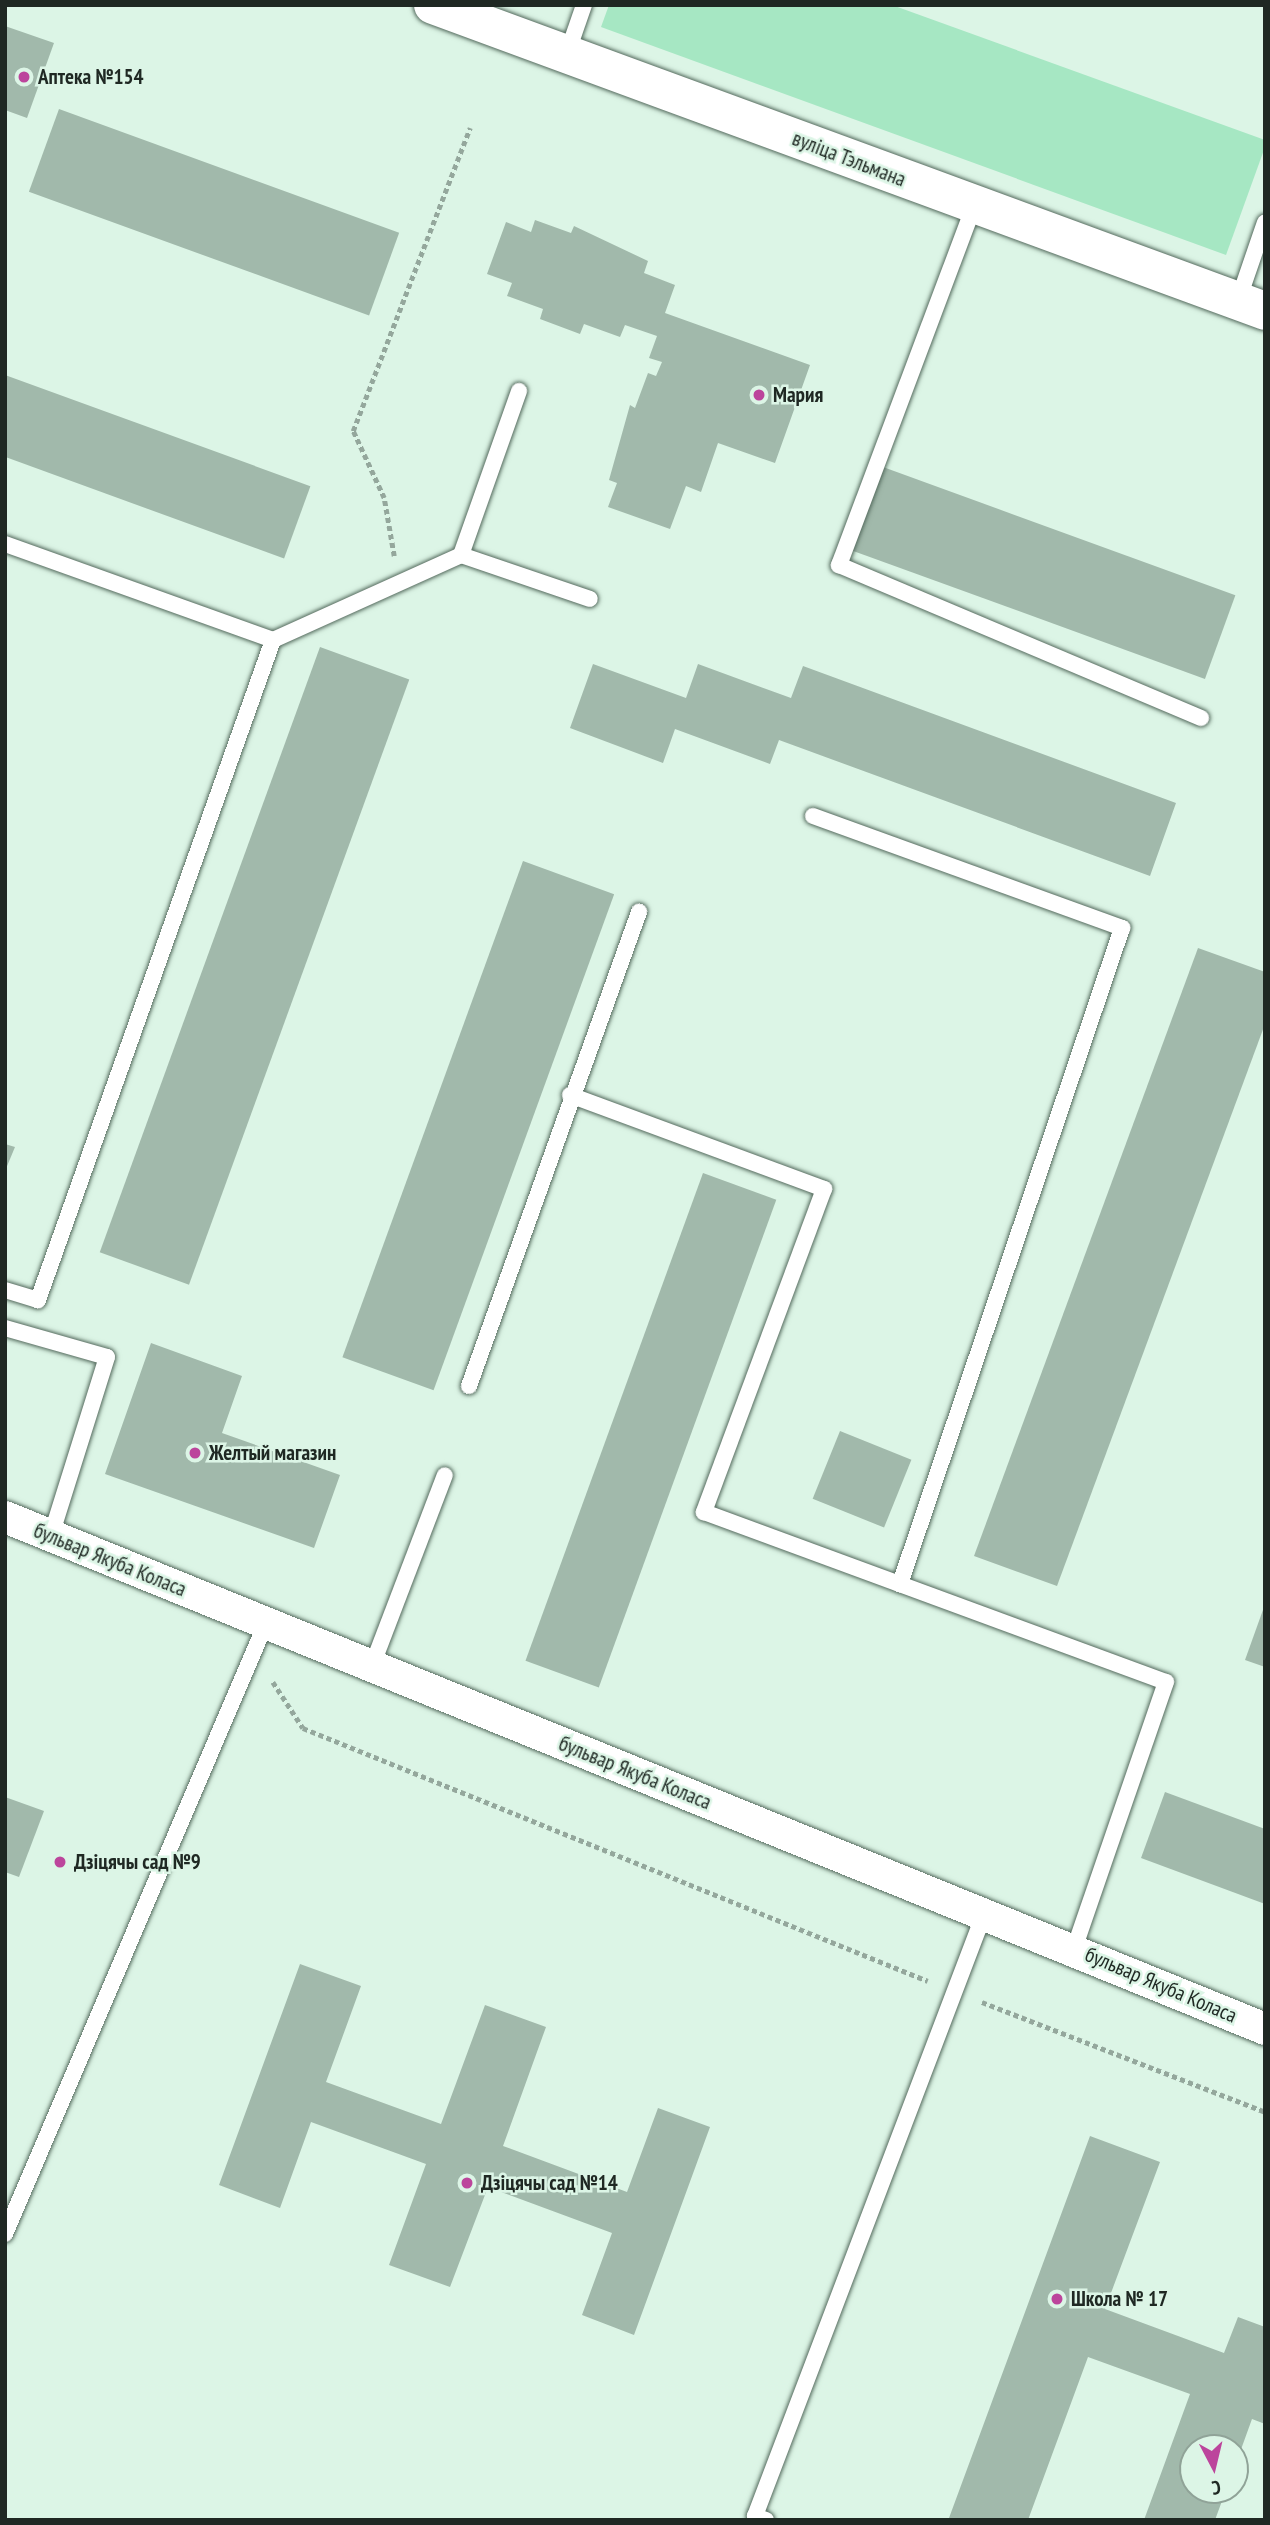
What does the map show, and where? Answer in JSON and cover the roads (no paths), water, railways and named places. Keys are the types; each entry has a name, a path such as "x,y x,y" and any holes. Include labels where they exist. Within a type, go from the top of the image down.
{"main road":[{"name":"вуліца Тэльмана","path":"433,5 1251,306"}],"street":[{"name":"бульвар Якуба Коласа","path":"5,1517 1074,1949 1265,2029"}],"lane":[{"path":"567,54 584,5"},
{"path":"974,206 839,565 1200,718"},
{"path":"1251,306 1265,222"},
{"path":"461,555 519,391"},
{"path":"5,544 273,640 461,555 590,599"},
{"path":"5,1290 38,1300 273,640"},
{"path":"813,816 1122,928 900,1584"},
{"path":"470,1386 570,1095 639,912"},
{"path":"570,1095 824,1189 704,1512 1166,1682 1074,1949"},
{"path":"5,1328 107,1357 51,1536"},
{"path":"372,1666 445,1475"},
{"path":"5,2234 266,1623"},
{"path":"766,2520 755,2516 984,1914"}],"place":[{"name":"Аптека №154","path":"24,77"},
{"name":"Мария","path":"759,395"},
{"name":"Желтый магазин","path":"195,1453"},
{"name":"Дзіцячы сад №9","path":"60,1862"},
{"name":"Дзіцячы сад №14","path":"467,2183"},
{"name":"Школа № 17","path":"1057,2299"}]}
